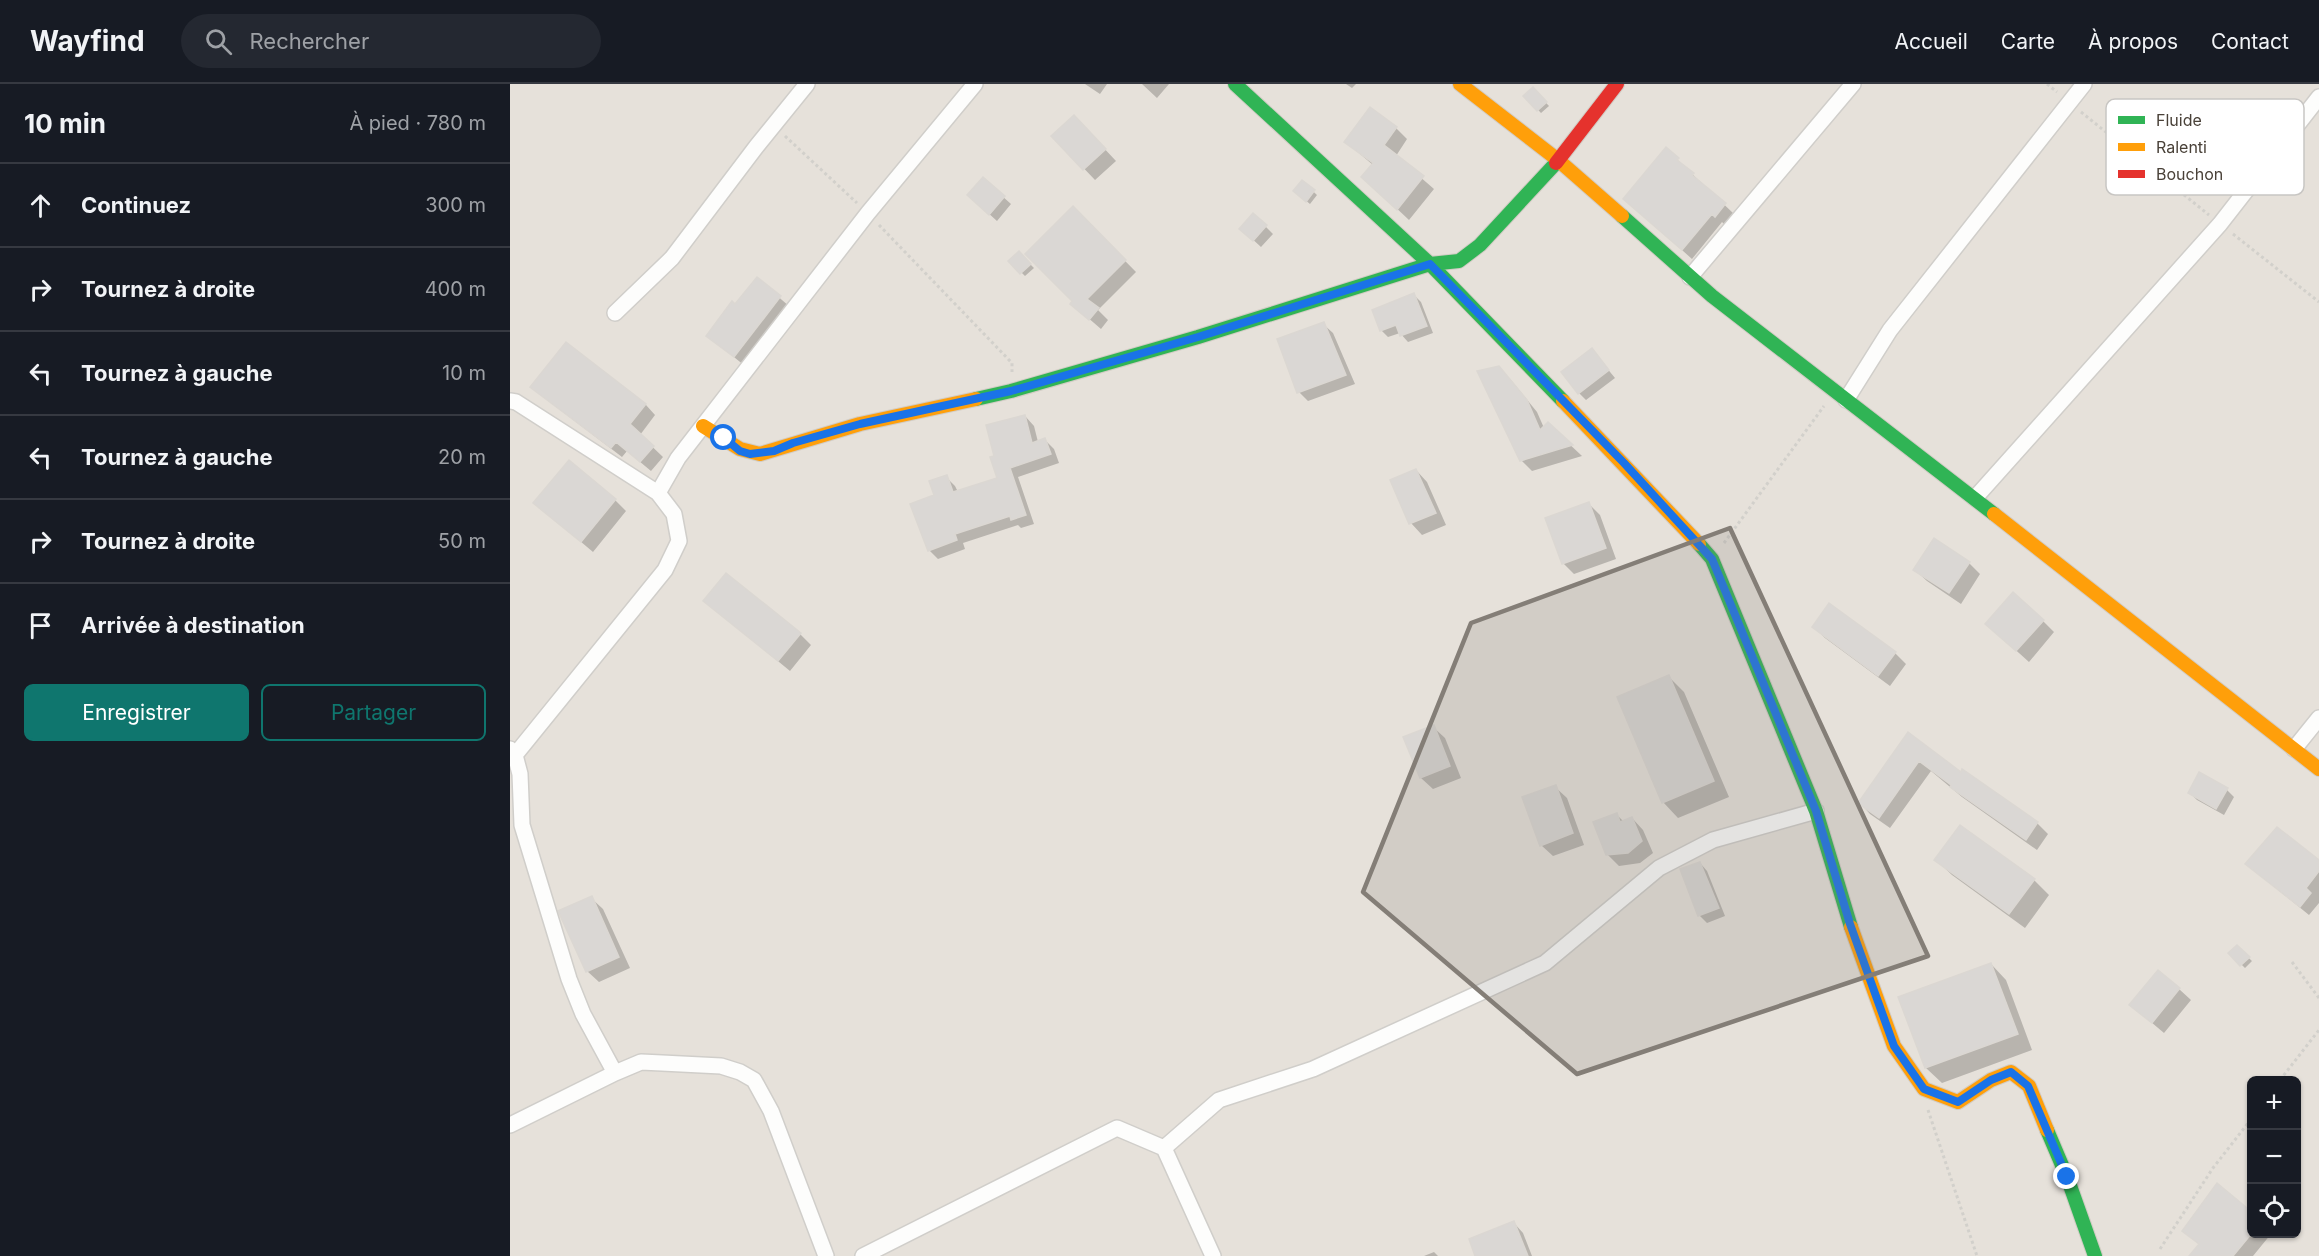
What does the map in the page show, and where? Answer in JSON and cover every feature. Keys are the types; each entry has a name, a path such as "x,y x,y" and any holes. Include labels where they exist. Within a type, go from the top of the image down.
{"street":[{"path":"615,313 672,258 807,84"},
{"path":"658,493 678,458 702,426 868,213 975,84"},
{"path":"1235,84 1430,264 1624,463 1712,559 1816,811 1850,924 1894,1046 1924,1089 1958,1102 1991,1080 2011,1072 2028,1086 2067,1177 2095,1256"},
{"path":"1460,84 1558,160 1712,296 1975,498 2017,534 2319,769"},
{"path":"702,426 724,438 740,451 760,454 860,424 1011,391 1198,337 1430,264 1459,261 1480,245 1558,160 1617,84"},
{"path":"1690,277 1854,84"},
{"path":"1841,395 2084,84"},
{"path":"2304,116 2319,97"},
{"path":"1975,498 2220,224 2243,195"},
{"path":"510,401 516,402 658,493 674,514 679,540 665,570 513,752 520,774 522,825 566,968 583,1014 615,1073"},
{"path":"2294,749 2319,718"},
{"path":"1164,1148 1219,1100 1313,1069 1545,963 1659,868 1704,844 1816,811"},
{"path":"510,1125 641,1062 721,1066 740,1072 753,1080 771,1111 826,1256"},
{"path":"863,1256 1117,1128 1164,1148 1213,1256"}],"path":[{"path":"2047,84 2106,132"},
{"path":"773,126 868,213 1012,363 1011,391"},
{"path":"2184,195 2319,302"},
{"path":"1712,559 1841,395"},
{"path":"2292,962 2319,998"},
{"path":"2283,1076 2319,1030"},
{"path":"1924,1089 1928,1111 1977,1256"},
{"path":"2160,1249 2213,1168 2247,1124"}],"highlighted area":[{"path":"1730,528 1928,956 1577,1074 1363,892 1471,623"}],"shaded area":[{"path":"510,84 2319,84 2319,1256 510,1256"}],"building":[{"path":"1533,87 1547,102 1537,111 1523,96"},
{"path":"1370,107 1397,127 1384,145 1424,176 1397,210 1361,177 1373,163 1344,142"},
{"path":"1074,115 1106,149 1083,170 1051,136"},
{"path":"1666,147 1679,158 1677,160 1694,173 1692,175 1726,203 1715,217 1712,214 1682,250 1623,199"},
{"path":"983,177 1005,196 989,215 967,195"},
{"path":"1302,180 1315,190 1306,202 1293,191"},
{"path":"1073,206 1126,260 1087,299 1099,308 1089,320 1070,304 1072,301 1025,254"},
{"path":"1253,213 1267,225 1253,241 1239,229"},
{"path":"1019,251 1031,264 1020,274 1008,261"},
{"path":"757,277 781,296 734,357 706,336 732,301 735,304"},
{"path":"1414,293 1427,326 1400,336 1396,325 1380,331 1372,310"},
{"path":"1324,322 1346,375 1297,393 1277,339"},
{"path":"566,342 646,404 630,424 654,446 640,462 616,442 611,448 530,387"},
{"path":"1592,348 1609,370 1578,394 1561,372"},
{"path":"1499,366 1527,400 1540,430 1548,422 1573,445 1520,461 1477,371"},
{"path":"1025,415 1032,443 1045,438 1051,454 1010,468 1026,515 1011,520 1010,516 955,534 957,540 928,551 910,504 934,495 929,481 947,475 953,492 997,478 990,457 994,456 986,425"},
{"path":"569,460 616,499 581,542 533,503"},
{"path":"1416,469 1436,513 1409,524 1390,480"},
{"path":"1589,502 1606,548 1562,564 1545,518"},
{"path":"1934,538 1970,562 1949,593 1913,570"},
{"path":"726,573 801,633 778,661 703,601"},
{"path":"2013,592 2044,620 2016,651 1985,624"},
{"path":"1829,603 1896,652 1878,676 1812,627"},
{"path":"1669,675 1714,781 1662,803 1617,697"},
{"path":"1434,725 1450,766 1420,778 1403,737"},
{"path":"1908,732 1961,772 1962,769 2038,822 2026,840 1950,787 1951,785 1919,761 1879,818 1858,803"},
{"path":"2199,772 2228,788 2216,809 2188,793"},
{"path":"1556,785 1573,833 1540,846 1522,797"},
{"path":"1617,813 1620,822 1632,817 1642,841 1628,853 1606,855 1593,822"},
{"path":"1960,825 2035,879 2009,914 1934,860"},
{"path":"2277,827 2319,860 2319,871 2306,888 2311,893 2300,907 2245,864"},
{"path":"1700,862 1719,908 1698,916 1680,869"},
{"path":"592,896 619,957 586,972 558,911"},
{"path":"2237,945 2250,957 2240,966 2228,953"},
{"path":"1991,963 2018,1034 1925,1068 1898,997"},
{"path":"2158,970 2180,988 2152,1023 2129,1005"},
{"path":"2217,1183 2247,1208 2248,1238 2233,1256 2189,1256 2199,1244 2182,1231"},
{"path":"1514,1221 1528,1256 1475,1256 1469,1239"}],"traffic: fast":[{"path":"1235,84 1430,264 1563,401"},
{"path":"976,399 1198,337 1430,264 1459,261 1480,245 1556,163"},
{"path":"1622,216 1712,296 1994,514"},
{"path":"1699,544 1712,559 1816,811 1851,927"},
{"path":"2047,1130 2067,1177 2095,1256"}],"traffic: slow":[{"path":"1460,84 1558,160 1622,216"},
{"path":"703,426 740,449 760,454 860,424 976,399"},
{"path":"1563,401 1699,544"},
{"path":"1994,514 2319,769"},
{"path":"1851,927 1894,1046 1924,1089 1958,1102 1991,1080 2011,1072 2029,1086 2047,1130"}],"traffic: jam":[{"path":"1556,163 1617,84"}],"route":[{"path":"724,438 740,451 750,454 774,451 793,443 860,424 1011,391 1198,337 1430,264 1624,463 1712,559 1816,811 1850,924 1894,1046 1924,1089 1958,1102 1991,1080 2011,1072 2028,1086 2067,1177"}]}
